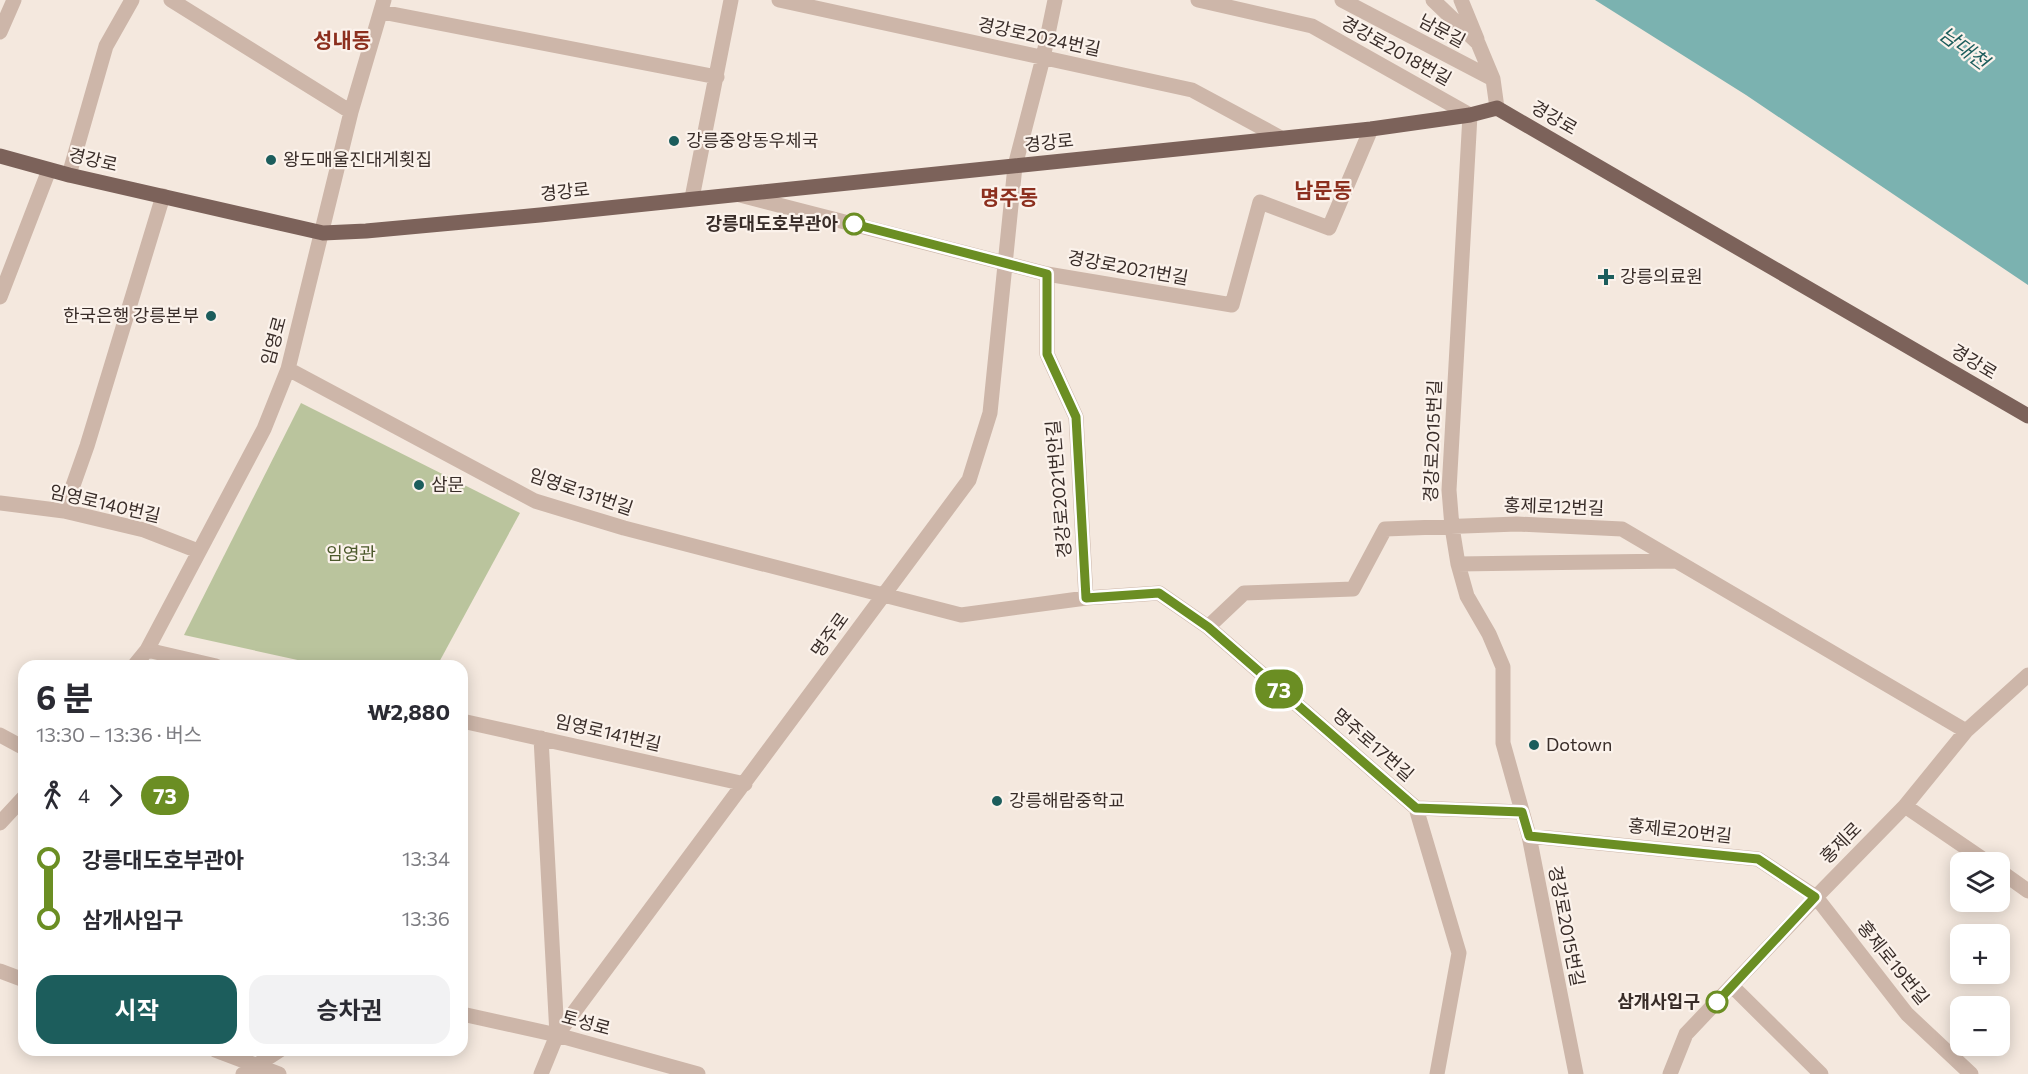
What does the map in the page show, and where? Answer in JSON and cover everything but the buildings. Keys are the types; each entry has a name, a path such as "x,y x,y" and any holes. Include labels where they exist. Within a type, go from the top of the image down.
{"main road":[{"name":"경강로","path":"0,156 48,170 323,233 366,231 739,195 1371,129 1470,115 1497,108 2028,416"}],"street":[{"path":"0,32 14,0"},
{"path":"69,175 106,46 132,0"},
{"path":"171,0 351,112"},
{"path":"692,198 731,0"},
{"name":"경강로2024번길","path":"779,0 1191,90 1281,138"},
{"name":"명주로","path":"542,1074 557,1035 969,480 990,413 1015,166 1043,58 1055,0"},
{"name":"경강로2018번길","path":"1198,0 1312,26 1470,115"},
{"name":"남문길","path":"1342,0 1493,79"},
{"path":"1433,0 1478,43"},
{"path":"1461,0 1493,79 1497,108"},
{"path":"383,6 717,77"},
{"name":"임영로","path":"139,660 147,651 264,429 288,369 351,112 383,6"},
{"name":"경강로2015번길","path":"1470,115 1449,490 1452,526 1458,564 1467,596 1489,634 1503,668 1503,743 1529,836 1576,1074"},
{"name":"경강로2021번길","path":"739,195 1047,274 1232,305 1260,202 1329,228 1371,129"},
{"path":"0,297 48,170"},
{"path":"64,511 87,446 164,196"},
{"name":"경강로2021번안길","path":"1047,274 1047,354 1076,417 1086,598"},
{"name":"임영로131번길","path":"288,369 535,501 624,528 884,596"},
{"name":"임영로140번길","path":"0,503 64,511 144,530 198,551"},
{"name":"홍제로12번길","path":"1208,627 1244,593 1353,589 1385,529 1517,524 1622,529 1966,731"},
{"path":"1458,564 1676,561"},
{"name":"명주로17번길","path":"884,596 961,615 1086,598 1159,593 1208,627 1416,808 1522,812"},
{"path":"147,651 188,660"},
{"name":"홍제로","path":"1670,1074 1686,1034 1815,897 1905,806 1966,731 2028,675"},
{"name":"임영로141번길","path":"468,722 745,784"},
{"path":"0,735 18,745"},
{"path":"541,738 557,1035"},
{"path":"0,823 18,804"},
{"path":"1905,806 1972,852"},
{"path":"1416,808 1459,953 1437,1074"},
{"name":"홍제로20번길","path":"1529,836 1758,859 1815,897"},
{"path":"2010,878 2028,891"},
{"name":"홍제로19번길","path":"1815,897 1907,1014 1971,1074"},
{"path":"0,971 18,978"},
{"path":"1732,986 1821,1074"},
{"name":"토성로","path":"468,1015 557,1035 698,1074"},
{"path":"227,1056 256,1070 279,1074"},
{"path":"243,1074 256,1070 273,1056"}],"green space":[{"name":"임영관","path":"301,403 520,513 440,660 298,660 184,635"}],"water":[{"name":"남대천","path":"1595,0 2028,0 2028,285 1746,95"}],"bus line":[{"name":"73","path":"854,224 1047,274 1047,354 1076,417 1086,598 1159,593 1208,627 1416,808 1522,812 1529,836 1758,859 1815,897 1717,1002"}],"place":[{"name":"강릉중앙동우체국","path":"674,141"},
{"name":"왕도매울진대게횟집","path":"271,160"},
{"name":"강릉대도호부관아","path":"854,224"},
{"name":"강릉의료원","path":"1606,277"},
{"name":"한국은행 강릉본부","path":"211,316"},
{"name":"삼문","path":"419,485"},
{"name":"Dotown","path":"1534,745"},
{"name":"강릉해람중학교","path":"997,801"},
{"name":"삼개사입구","path":"1717,1002"}],"district":[{"name":"성내동","path":"342,41"},
{"name":"남문동","path":"1323,191"},
{"name":"명주동","path":"1009,198"}]}
